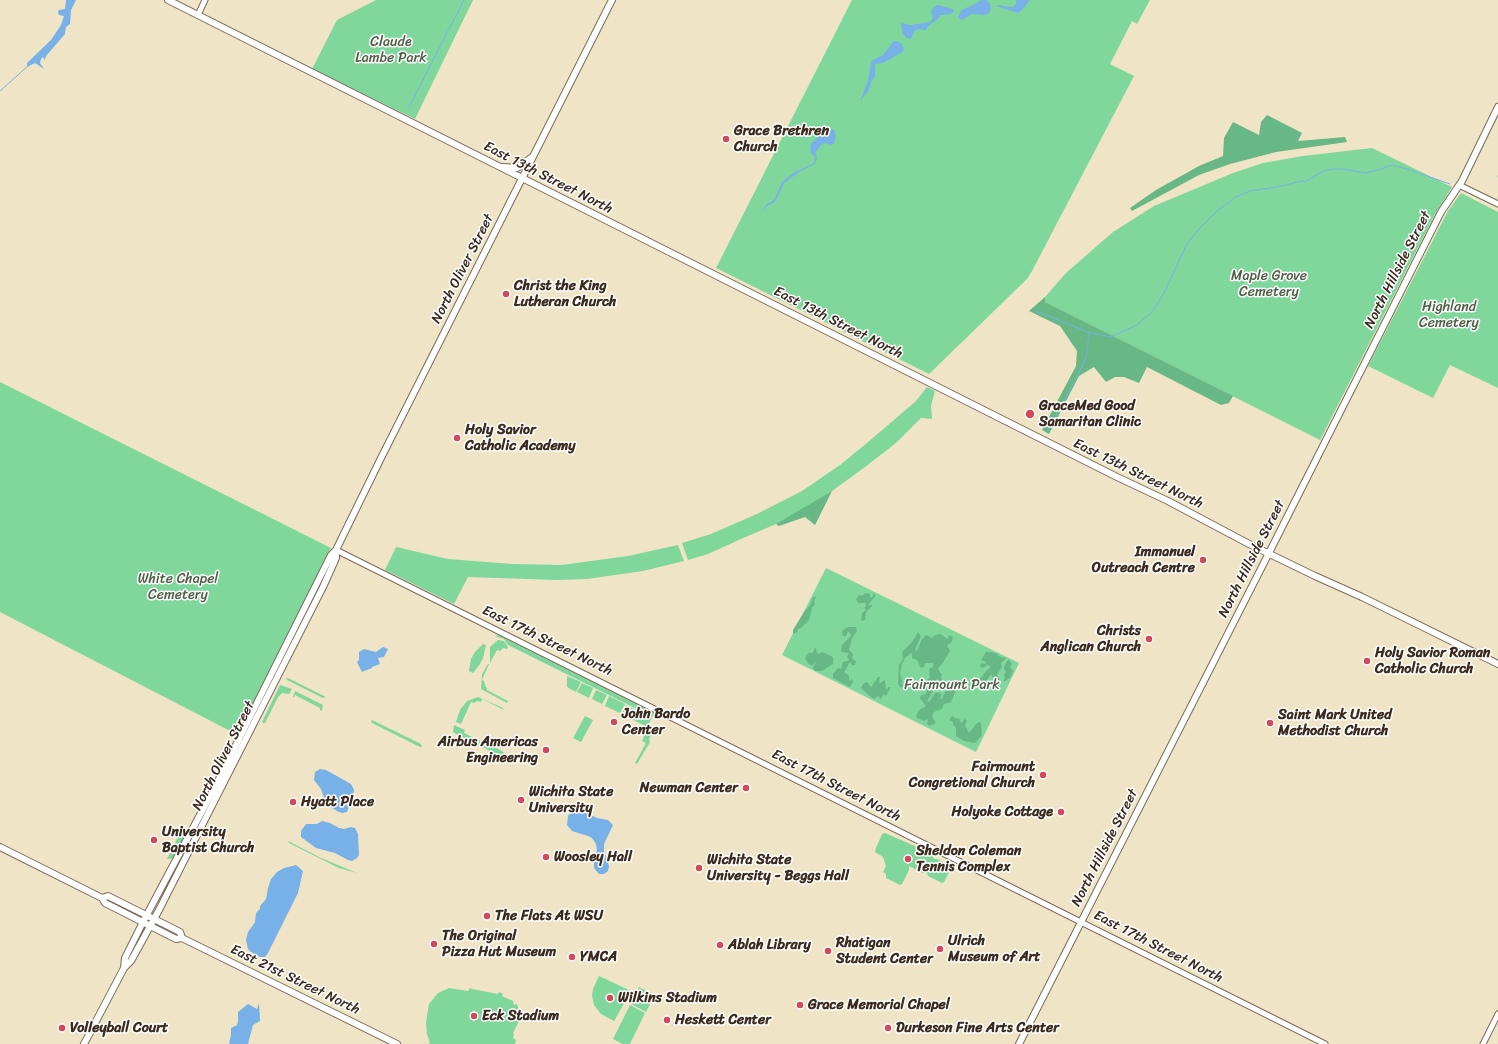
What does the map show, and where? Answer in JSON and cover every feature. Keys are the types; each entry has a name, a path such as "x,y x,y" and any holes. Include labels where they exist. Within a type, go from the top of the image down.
{"main road":[{"name":"East 13th Street North","path":"168,0 1269,553 1498,664"},
{"name":"North Oliver Street","path":"124,968 125,958 143,922 217,783 331,555 336,550 612,0"},
{"name":"North Hillside Street","path":"1019,1044 1441,212 1459,185 1498,107"},
{"path":"498,166 517,168 534,156"},
{"name":"North Oliver Street","path":"84,1044 124,968 131,961 154,919 323,587 336,558 336,550"},
{"name":"East 21st Street North","path":"0,847 102,898 105,903 176,939 182,938 397,1044"},
{"name":"East 21st Street North","path":"102,898 108,896 180,932 182,938"},
{"name":"North Hillside Street","path":"1024,1044 1030,1024"}],"street":[{"path":"198,15 206,0"},
{"path":"1459,185 1498,204"},
{"name":"East 17th Street North","path":"336,550 1325,1044"},
{"path":"1483,1044 1498,1014"}],"green space":[{"name":"Claude Lambe Park","path":"376,0 473,0 415,119 312,69 337,20"},
{"path":"852,0 1150,0 1137,24 1132,21 1110,64 1134,76 1032,271 1027,279 929,374 716,268"},
{"path":"1267,115 1302,133 1298,141 1345,137 1347,142 1276,152 1230,164 1199,175 1132,211 1130,208 1156,190 1199,166 1223,156 1224,138 1233,122 1259,135 1261,122"},
{"name":"Maple Grove Cemetery","path":"1372,148 1452,187 1435,214 1320,440 1045,302 1045,297 1066,273 1113,232 1154,206 1233,173 1263,163 1303,156"},
{"name":"Highland Cemetery","path":"1461,193 1498,212 1498,388 1450,365 1433,398 1368,366 1448,211"},
{"path":"1045,297 1045,302 1233,396 1229,403 1221,405 1147,367 1139,383 1124,377 1115,377 1106,382 1094,367 1079,376 1049,434 1042,430 1076,366 1077,351 1060,326 1029,311"},
{"name":"White Chapel Cemetery","path":"0,382 331,548 238,735 0,612"},
{"path":"927,387 935,391 931,406 932,419 921,418 896,443 865,467 832,491 801,510 776,524 708,554 688,560 682,543 711,534 757,514 802,491 840,465 867,443 916,401"},
{"path":"832,491 815,525 805,517 779,526 776,524"},
{"path":"678,545 684,561 643,571 587,579 556,580 468,577 454,604 385,570 396,547 448,559 512,564 562,565 628,556"},
{"name":"Fairmount Park","path":"826,568 1019,663 976,752 782,655"},
{"path":"865,593 870,594 871,598 874,594 876,595 868,605 872,606 866,612 865,620 861,621 862,613 866,610 864,608 866,603 858,603 856,599 859,595 862,596"},
{"path":"813,597 816,597 814,602 815,604 812,608 809,620 794,634 793,630 810,605"},
{"path":"848,627 856,627 857,631 852,638 849,650 853,654 852,659 856,661 855,665 852,665 850,662 844,672 849,676 850,681 852,679 853,682 850,687 833,678 833,674 838,668 841,669 843,662 848,661 849,659 847,657 849,653 841,652 842,645 851,636 848,631 846,636 843,636 842,633 843,630"},
{"path":"918,632 921,636 915,650 917,651 922,639 926,635 932,638 935,635 940,634 948,639 949,635 953,637 951,643 947,645 950,651 938,669 942,675 942,680 939,681 937,679 933,682 931,689 933,691 927,701 929,702 936,692 942,694 940,699 942,699 953,682 957,680 960,681 951,702 944,704 942,709 934,712 932,716 936,723 929,726 927,724 928,719 924,721 916,716 919,710 926,706 920,698 921,695 924,695 927,692 924,683 930,677 929,669 933,667 933,663 925,663 924,667 921,668 917,660 912,658 911,653 905,658 902,664 900,673 903,686 901,688 898,684 899,665 903,659 902,652 912,642"},
{"path":"498,635 661,716 663,719 655,718 508,645 504,639 495,636"},
{"path":"498,640 504,641 508,647 507,649 503,648 500,651 497,650 490,663 490,647"},
{"path":"483,644 486,645 483,658 473,673 469,671 471,659 475,652"},
{"path":"816,648 817,653 819,654 822,652 833,657 833,664 822,671 815,671 813,668 816,661 812,666 805,658 808,653 813,653 814,649"},
{"path":"986,652 996,653 1000,657 1006,658 1001,663 1002,667 997,675 1001,682 998,687 995,683 994,687 991,687 993,678 991,674 987,680 982,682 980,686 976,686 986,671 990,668 990,666 987,665 983,668 980,667 981,663 985,664 986,662 981,660"},
{"path":"1009,660 1012,664 1010,667 1013,671 1010,678 1003,682 1006,671 1004,670 1004,667"},
{"path":"489,664 482,680 484,681 487,690 508,701 507,703 481,689 482,674"},
{"path":"567,676 581,682 576,692 567,687"},
{"path":"878,677 880,677 880,683 885,680 886,690 891,687 886,696 884,694 881,699 878,696 874,699 861,688 864,683 867,682 871,687"},
{"path":"288,678 325,697 323,698 286,679"},
{"path":"582,683 593,688 589,698 577,692"},
{"path":"280,685 292,689 289,694 282,693 278,697 265,723 263,723 262,722"},
{"path":"596,690 607,695 602,704 592,699"},
{"path":"295,691 323,705 322,711 320,708 295,695 293,697"},
{"path":"609,696 625,704 620,713 605,706"},
{"path":"478,697 503,708 504,710 482,699 481,702 471,702 461,724 456,722 460,710 467,701"},
{"path":"626,705 652,718 647,727 622,714"},
{"path":"585,716 593,720 581,742 573,738"},
{"path":"952,716 960,719 961,723 965,719 967,721 965,725 969,733 976,724 979,722 981,723 982,735 974,743 964,741 956,736 956,728 953,722 949,720"},
{"path":"372,720 421,744 422,747 374,724 371,722"},
{"path":"454,725 465,730 464,733 486,744 488,742 491,744 492,748 495,747 508,755 514,756 513,758 510,761 505,760 483,747 459,736 453,732"},
{"path":"648,729 653,731 649,739 650,742 637,764 635,763 646,743 642,741"},
{"path":"180,833 184,834 185,837 174,858 167,859"},
{"name":"Sheldon Coleman Tennis Complex","path":"885,833 917,847 918,849 932,856 934,859 951,866 944,882 942,883 928,876 927,873 923,873 909,866 909,870 902,884 900,885 886,878 886,874 883,872 886,866 883,857 875,852 882,834"},
{"path":"288,841 321,858 357,873 339,868 289,843"},
{"name":"Wilkins Stadium","path":"599,976 629,990 630,993 614,1021 601,1014 594,1005 592,996 593,989"},
{"path":"639,987 655,995 646,1012 631,1004"},
{"name":"Eck Stadium","path":"449,988 468,991 470,988 498,994 499,992 503,994 502,996 513,1001 514,1005 517,1004 521,1017 518,1018 519,1021 513,1033 513,1038 516,1040 516,1044 427,1044 430,1043 427,1034 426,1022 429,1004 438,993"},
{"path":"630,1005 645,1013 630,1044 623,1044 613,1039"}],"water":[{"path":"66,0 76,0 71,10 70,24 66,27 65,34 46,56 45,60 43,57 41,59 40,63 44,69 35,63 27,67 27,63 51,40 61,25 64,16 59,15 58,12 59,10 65,9"},
{"path":"981,0 986,0 990,4 991,9 988,14 972,14 962,20 958,18 962,10"},
{"path":"1016,0 1030,0 1018,13 996,6 1000,5 1013,7 1016,4"},
{"path":"938,5 953,9 954,12 951,14 940,15 938,19 929,25 926,30 917,29 911,39 906,38 902,32 901,23 911,25 930,22 933,18 931,11"},
{"path":"894,41 902,44 904,51 883,63 875,64 875,76 871,82 869,90 860,101 868,81 871,63 873,60 883,55"},
{"path":"826,128 834,130 836,136 834,143 831,145 826,143 821,145 815,153 817,157 815,164 799,172 784,183 775,202 767,206 762,213 766,205 775,198 782,182 795,172 814,163 815,157 811,153 810,146"},
{"path":"383,647 388,649 384,657 378,658 380,664 362,672 357,662 359,660 359,652 364,649 376,652"},
{"path":"320,769 326,770 351,784 354,790 347,812 342,813 337,811 326,803 321,789 314,780 315,772"},
{"path":"576,810 582,811 597,818 608,820 613,825 604,844 604,851 609,866 608,871 604,874 599,874 594,868 597,849 592,838 572,831 567,825 568,816 571,812"},
{"path":"322,821 339,828 355,828 358,834 359,855 357,858 352,861 335,853 316,848 301,837 301,831 306,824 317,824"},
{"path":"296,865 303,871 298,893 268,953 265,957 260,957 248,949 246,940 248,932 255,922 256,913 266,899 271,879 277,872 284,868"},
{"path":"259,1003 260,1021 253,1025 248,1044 229,1044 231,1028 237,1025 238,1022 238,1012 248,1004 257,1009"}],"waterway":[{"path":"409,107 464,0"},
{"path":"0,91 28,66"},
{"path":"1036,311 1088,332 1110,337 1135,326 1150,314 1157,305 1187,244 1198,230 1217,211 1236,197 1250,191 1302,181 1305,182 1323,171 1332,169 1343,169 1366,173 1391,165 1450,184"},
{"path":"1048,431 1083,365 1087,354 1089,333"}],"place":[{"name":"Grace Brethren Church","path":"726,139"},
{"name":"Christ the King Lutheran Church","path":"506,294"},
{"name":"GraceMed Good Samaritan Clinic","path":"1030,414"},
{"name":"Holy Savior Catholic Academy","path":"457,438"},
{"name":"Immanuel Outreach Centre","path":"1203,560"},
{"name":"Christs Anglican Church","path":"1149,639"},
{"name":"Holy Savior Roman Catholic Church","path":"1367,661"},
{"name":"John Bardo Center","path":"614,722"},
{"name":"Saint Mark United Methodist Church","path":"1270,723"},
{"name":"Airbus Americas Engineering","path":"546,750"},
{"name":"Fairmount Congretional Church","path":"1043,775"},
{"name":"Newman Center","path":"746,788"},
{"name":"Wichita State University","path":"521,800"},
{"name":"Hyatt Place","path":"293,802"},
{"name":"Holyoke Cottage","path":"1061,812"},
{"name":"University Baptist Church","path":"154,840"},
{"name":"Woosley Hall","path":"546,857"},
{"name":"Sheldon Coleman Tennis Complex","path":"908,859"},
{"name":"Wichita State University - Beggs Hall","path":"699,868"},
{"name":"The Flats At WSU","path":"487,916"},
{"name":"The Original Pizza Hut Museum","path":"434,944"},
{"name":"Ablah Library","path":"720,945"},
{"name":"Ulrich Museum of Art","path":"940,949"},
{"name":"Rhatigan Student Center","path":"828,951"},
{"name":"YMCA","path":"572,957"},
{"name":"Wilkins Stadium","path":"610,998"},
{"name":"Grace Memorial Chapel","path":"800,1005"},
{"name":"Eck Stadium","path":"474,1016"},
{"name":"Heskett Center","path":"667,1020"},
{"name":"Volleyball Court","path":"62,1028"},
{"name":"Durkeson Fine Arts Center","path":"888,1028"}]}
